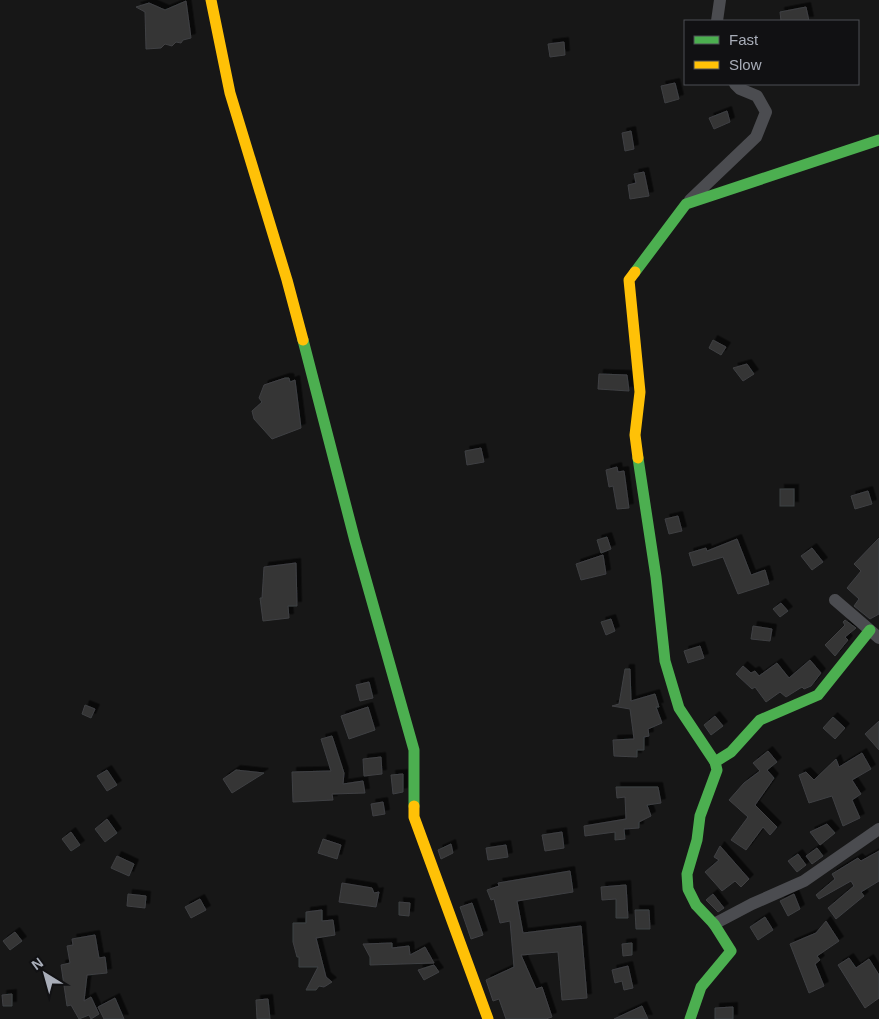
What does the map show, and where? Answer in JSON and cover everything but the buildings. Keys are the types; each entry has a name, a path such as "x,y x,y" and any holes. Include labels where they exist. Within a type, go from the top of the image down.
{"street":[{"path":"211,0 230,93 287,280 355,542 414,750 414,817 488,1019"},
{"path":"717,20 720,0"},
{"path":"690,1019 701,987 731,951 714,924 696,905 688,889 687,874 697,840 700,816 717,770 715,762 679,708 665,661 656,577 635,435 640,392 629,280 686,204 756,137 766,112 757,96 740,89 736,85"},
{"path":"686,204 879,140"},
{"path":"715,762 731,752 760,720 818,695 874,634 835,600"},
{"path":"714,924 752,904 804,881 879,829"}],"traffic: fast":[{"path":"635,272 686,204 879,140"},
{"path":"303,340 355,541 414,750 414,806"},
{"path":"638,458 656,577 665,661 679,708 715,762"},
{"path":"690,1019 701,987 731,951 714,924 696,905 688,889 687,874 697,840 700,816 717,770 715,762 731,752 760,720 818,695 870,630"}],"traffic: slow":[{"path":"211,0 230,93 287,280 303,340"},
{"path":"635,272 629,280 640,392 635,435 638,458"},
{"path":"414,806 414,817 488,1019"}]}
